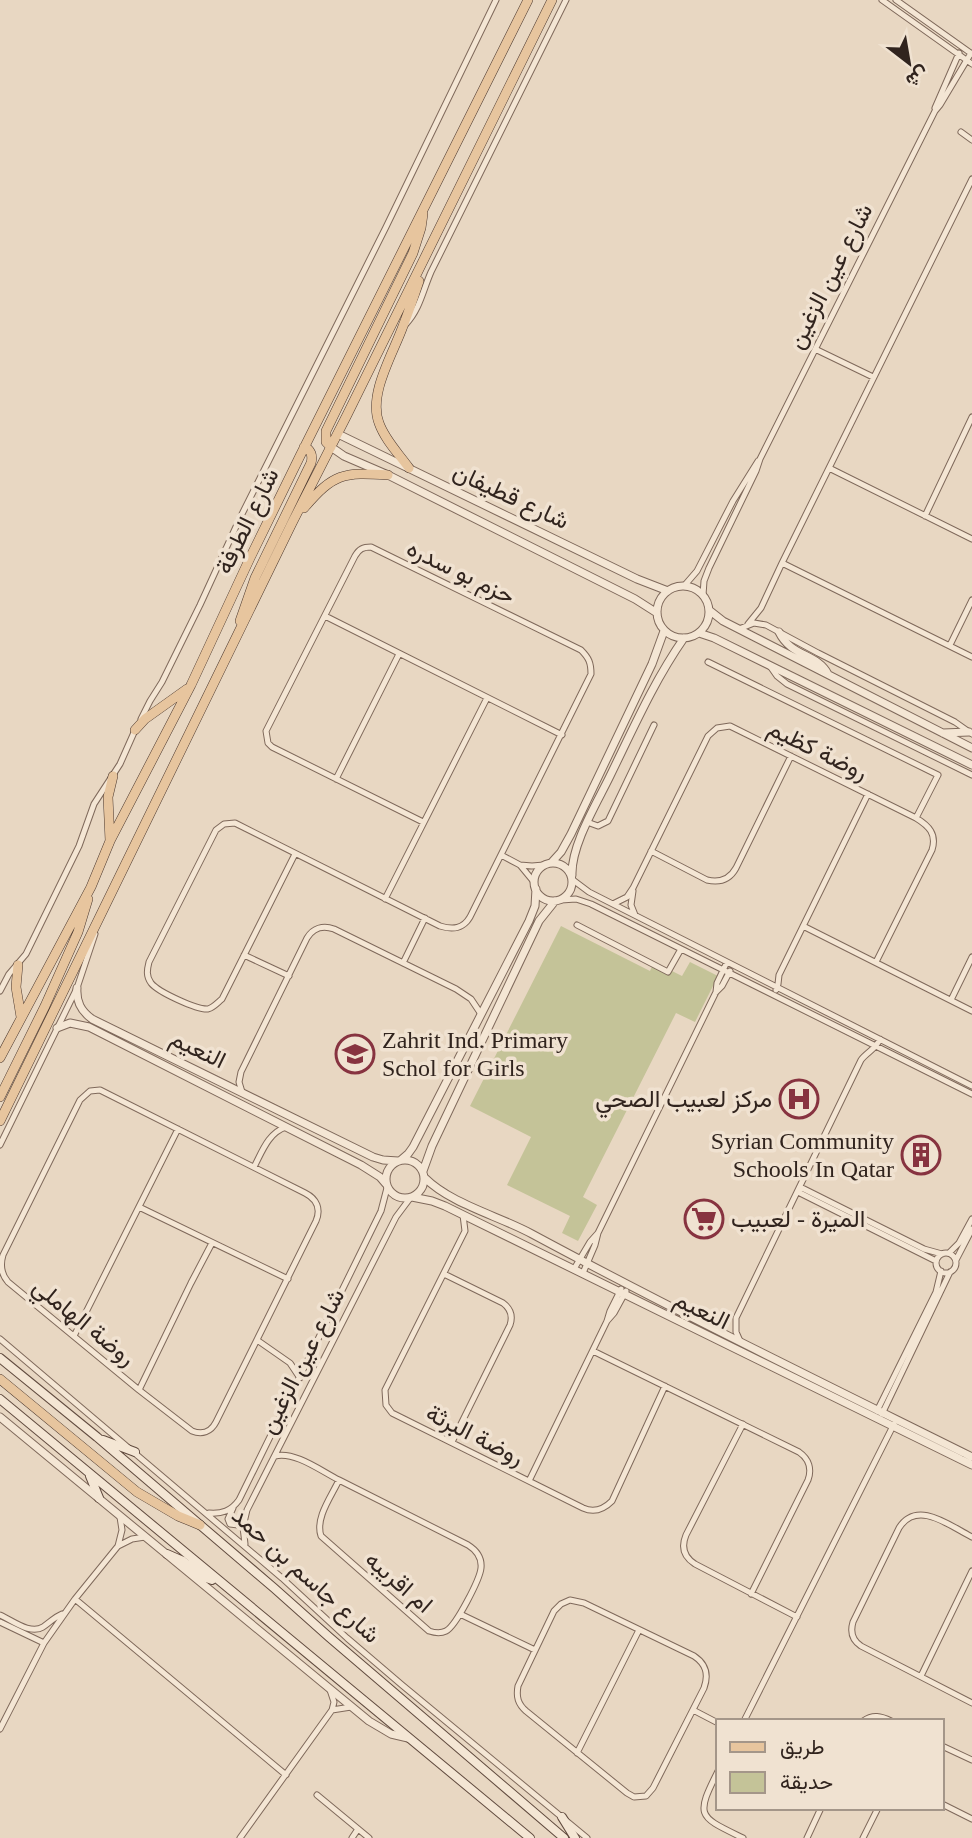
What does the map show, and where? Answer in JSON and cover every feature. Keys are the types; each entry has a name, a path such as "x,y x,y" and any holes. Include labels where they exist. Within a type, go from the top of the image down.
{"main road":[{"name":"شارع الطرفة","path":"0,1058 91,887 110,841 191,685 304,447 528,0"},
{"name":"شارع الطرفة","path":"0,1121 292,523 552,0"},
{"path":"331,447 325,440 327,430 413,253 424,206"},
{"path":"409,468 383,433 376,408 380,386 404,326 424,260"},
{"path":"310,436 321,430 338,434"},
{"path":"234,643 243,608 255,578 311,463 311,453 304,447"},
{"path":"292,523 319,491 337,477 350,474 388,475"},
{"path":"135,730 151,714 191,685"},
{"path":"110,841 108,797 113,776"},
{"path":"0,1097 78,932 91,887"},
{"path":"18,965 16,986 21,1017"},
{"name":"شارع جاسم بن حمد","path":"0,1358 97,1437 564,1838"},
{"path":"0,1379 137,1492 178,1517 200,1525"},
{"path":"0,1399 530,1838"},
{"path":"97,1437 135,1452"},
{"path":"89,1474 99,1498"},
{"path":"167,1554 183,1561 204,1577 219,1582"},
{"path":"562,1817 575,1838"}],"street":[{"name":"شارع الطرفة","path":"0,991 9,974 26,954 79,846 94,804 113,776 162,682 496,0"},
{"path":"404,326 419,304 431,272 566,0"},
{"path":"883,0 969,62"},
{"path":"897,0 971,54"},
{"name":"شارع عين الزغين","path":"935,111 962,47"},
{"name":"شارع عين الزغين","path":"684,586 697,571 733,501 760,459 935,111 969,62 971,54"},
{"path":"961,132 972,140"},
{"path":"747,625 761,608 972,179"},
{"path":"815,349 873,377"},
{"path":"925,516 972,417"},
{"name":"شارع قطيفان","path":"338,434 627,575 668,591"},
{"path":"331,447 344,456 388,475 635,599 657,613"},
{"name":"شارع عين الزغين","path":"703,595 709,568 760,459"},
{"path":"829,468 972,539"},
{"name":"حزم بو سدره","path":"295,854 222,999 216,1005 206,1009 197,1008 155,988 147,973 149,962 216,830 224,824 235,824 425,918 452,929 464,924 470,917 591,674 588,657 581,650 371,547 364,547 355,556 266,737 272,747 423,822"},
{"path":"782,563 972,657"},
{"path":"709,610 707,622 695,636 673,637 664,631 658,621 660,600 668,591 684,586 694,589 703,595 709,610 723,621 972,748"},
{"path":"950,645 972,600"},
{"path":"761,608 761,623"},
{"path":"325,616 562,735"},
{"path":"739,629 761,623 956,722 970,733"},
{"path":"664,631 653,664 571,834 561,852 537,872 536,900 531,916 413,1147 387,1170 387,1186 395,1195 411,1197 421,1189 432,1146 539,921 571,890 574,853 587,822 654,686 684,638"},
{"path":"779,632 788,646 818,662 828,675"},
{"path":"699,633 972,765"},
{"path":"336,779 399,654"},
{"path":"708,662 939,775 916,818 931,830 934,845 876,962"},
{"path":"770,666 777,677 787,684 972,775"},
{"path":"384,899 487,698"},
{"path":"587,822 598,826 608,821 654,724"},
{"name":"روضة كظيم","path":"635,915 631,905 634,888 651,851 712,731 723,726 730,726 916,818"},
{"path":"942,733 970,733"},
{"path":"651,851 707,880 716,882 728,878 736,868 791,756"},
{"path":"773,995 779,975 868,794"},
{"path":"501,855 520,865 562,864 589,892 972,1086"},
{"path":"520,865 545,899 584,901 972,1094"},
{"name":"روضة كظيم","path":"612,904 623,900 634,888"},
{"path":"403,963 425,918"},
{"name":"شارع الطرفة","path":"0,1144 77,988 98,922"},
{"path":"577,926 668,972 681,949"},
{"path":"803,926 972,1011"},
{"path":"242,1091 239,1079 250,1054 309,934 321,927 334,929 467,995 481,1014"},
{"path":"244,955 289,976"},
{"path":"951,1000 972,957"},
{"path":"583,1273 584,1262 716,992 717,983 730,964"},
{"path":"765,991 779,975"},
{"name":"النعيم","path":"77,988 79,1005 92,1019 373,1157 399,1160"},
{"name":"النعيم","path":"57,1028 70,1023 89,1027 361,1165 380,1177 387,1186"},
{"path":"740,1341 736,1332 736,1318 861,1060 877,1046 880,1039"},
{"name":"روضة الهاملي","path":"90,1091 104,1091 254,1167 311,1195 317,1204 318,1216 216,1422 206,1432 192,1431 139,1390 8,1282 1,1271 3,1255 78,1103 90,1091"},
{"path":"268,1118 272,1129 271,1136"},
{"path":"254,1167 271,1136 286,1127"},
{"path":"74,1336 178,1129"},
{"path":"399,1160 412,1160 424,1175"},
{"name":"النعيم","path":"424,1175 447,1195 520,1228 878,1415"},
{"name":"شارع عين الزغين","path":"233,1508 259,1462 381,1211 387,1186"},
{"path":"799,1189 924,1249 945,1253 956,1260"},
{"path":"799,1189 936,1261"},
{"name":"شارع عين الزغين","path":"246,1547 243,1532 245,1516 396,1217 411,1197"},
{"name":"النعيم","path":"411,1197 439,1203 878,1415 972,1465"},
{"path":"139,1207 288,1279"},
{"path":"463,1216 465,1231 478,1223"},
{"path":"936,1261 959,1243 972,1219"},
{"path":"878,1415 972,1229"},
{"name":"روضة البرثة","path":"465,1231 385,1390 384,1400 392,1413 595,1511 612,1501 665,1386"},
{"path":"139,1390 212,1243"},
{"path":"936,1261 937,1267 942,1271 950,1272"},
{"path":"574,1269 584,1262"},
{"path":"878,1415 936,1292 942,1271"},
{"path":"444,1275 503,1303 511,1315 510,1325 452,1442"},
{"path":"529,1481 610,1311 627,1284"},
{"name":"شارع جاسم بن حمد","path":"0,1339 206,1512 402,1685 587,1838"},
{"path":"257,1340 290,1363 300,1378"},
{"path":"593,1351 799,1452 807,1459 810,1470 808,1480 751,1594"},
{"path":"290,1363 309,1359"},
{"path":"0,1417 351,1707 383,1730 408,1738"},
{"path":"745,1719 894,1423"},
{"name":"النعيم","path":"894,1423 972,1457"},
{"path":"743,1424 686,1535 684,1552 690,1561 797,1616"},
{"name":"ام اقريبه","path":"282,1441 292,1455 473,1548 480,1558 481,1570 460,1614 450,1628 440,1633 429,1631 325,1540 319,1531 320,1521 339,1480"},
{"path":"275,1456 292,1455"},
{"path":"206,1512 217,1513 233,1508"},
{"path":"233,1508 228,1519 232,1526 238,1525 245,1516"},
{"path":"972,1537 926,1515 916,1514 906,1520 899,1528 853,1622 852,1633 858,1643 972,1703"},
{"path":"118,1546 122,1530 120,1516"},
{"path":"0,1729 44,1643 65,1612 118,1546 132,1539 147,1537"},
{"path":"921,1676 972,1572"},
{"path":"75,1599 286,1774"},
{"path":"570,1600 584,1603 639,1630 700,1660 705,1666 706,1681 653,1788 646,1796 638,1798 630,1796 526,1711 517,1697 517,1686 557,1607 570,1600"},
{"path":"0,1615 36,1630 65,1612"},
{"path":"460,1614 535,1650"},
{"path":"0,1622 44,1643"},
{"path":"577,1753 639,1630"},
{"path":"240,1838 332,1710 334,1702 330,1690"},
{"path":"332,1710 351,1707"},
{"path":"693,1710 716,1722"},
{"path":"867,1719 880,1716 887,1719"},
{"path":"944,1747 972,1760"},
{"path":"716,1775 705,1798 705,1814 712,1822 743,1838"},
{"path":"317,1795 369,1838"},
{"path":"944,1805 972,1819"},
{"path":"807,1838 820,1810"},
{"path":"863,1838 877,1810"},
{"path":"352,1838 358,1829"}],"green space":[{"path":"561,926 650,971 654,962 682,976 690,962 718,976 695,1022 676,1013 583,1197 597,1205 578,1241 562,1233 570,1216 507,1185 531,1137 470,1106"}],"place":[{"name":"Zahrit Ind. Primary Schol for Girls","path":"355,1054"},
{"name":"مركز لعبيب الصحي","path":"799,1099"},
{"name":"Syrian Community Schools In Qatar","path":"921,1155"},
{"name":"الميرة - لعبيب","path":"704,1219"}]}
